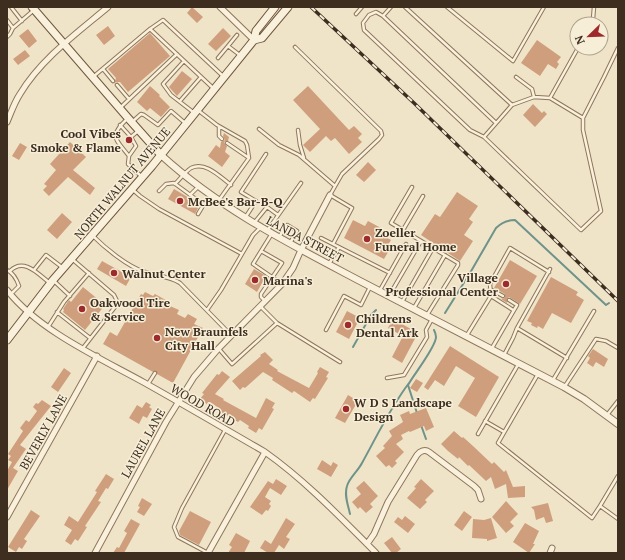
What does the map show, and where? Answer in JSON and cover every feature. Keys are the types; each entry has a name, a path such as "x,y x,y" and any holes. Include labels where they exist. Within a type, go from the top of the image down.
{"main road":[{"name":"NORTH WALNUT AVENUE","path":"7,340 72,258 143,177 197,112 254,40 256,31 275,7"},
{"name":"NORTH WALNUT AVENUE","path":"254,40 262,38 288,7"},
{"name":"LANDA STREET","path":"33,8 161,155"}],"street":[{"path":"7,122 26,84 64,44 108,7"},
{"path":"220,7 254,40"},
{"name":"LANDA STREET","path":"161,155 216,198 254,224 329,265 553,380 607,415 618,424"},
{"name":"LAUREL LANE","path":"95,553 178,402 202,366 282,284 292,268 330,195"},
{"name":"WOOD ROAD","path":"9,292 41,323 280,462 304,483 376,553"},
{"name":"BEVERLY LANE","path":"7,517 97,356"},
{"path":"208,553 265,452"},
{"path":"367,544 374,534 388,502 420,452 429,452 474,486 478,490 482,499"}],"lane":[{"path":"11,7 22,21"},
{"path":"356,14 362,7"},
{"path":"383,16 391,7"},
{"path":"404,7 512,105"},
{"path":"447,7 513,61 544,7"},
{"path":"7,37 13,28 22,21 33,8"},
{"path":"496,123 383,16 376,12 369,15 363,23 364,30 470,130 484,137 581,230 601,211 583,130 583,118 618,48"},
{"path":"7,20 13,28"},
{"path":"93,78 150,29 163,20 224,77"},
{"path":"150,29 214,90"},
{"path":"218,58 237,35"},
{"path":"228,46 241,57"},
{"path":"295,47 381,131 382,134 379,139 342,174 334,186 330,195 352,208 333,244"},
{"path":"119,108 177,54"},
{"path":"550,98 574,56"},
{"path":"184,61 162,84 171,95 219,127 245,141 249,158 231,185 216,198 204,205 198,214"},
{"path":"103,69 113,81"},
{"path":"180,101 201,77"},
{"path":"516,77 532,89 534,97"},
{"path":"117,85 129,99"},
{"path":"484,137 512,105 534,97 550,98 583,118"},
{"path":"129,156 115,139 115,134 120,125 141,114 158,125 171,111 186,124"},
{"path":"120,125 131,137 136,146 129,156 128,164 143,177"},
{"path":"219,127 219,136 222,139"},
{"path":"131,137 138,130"},
{"path":"259,130 280,145 304,158 334,186"},
{"path":"298,130 304,158"},
{"path":"228,143 249,158"},
{"path":"245,218 256,201 241,192 266,154"},
{"path":"175,184 190,169 198,166 208,168 231,185"},
{"path":"159,191 166,184 172,182 204,205"},
{"path":"282,284 253,264 261,251 266,231 301,183"},
{"path":"190,195 199,185"},
{"path":"387,378 404,374 427,337 426,330 430,317 458,264 391,223 412,188"},
{"path":"132,189 159,209 242,254"},
{"path":"403,230 423,196"},
{"path":"254,224 267,207 278,215"},
{"path":"279,238 287,225 297,231 290,244"},
{"path":"207,310 221,290 253,235 266,231"},
{"path":"92,235 110,252 142,271 170,278 180,283 232,335"},
{"path":"321,238 390,273"},
{"path":"389,296 421,241"},
{"path":"379,291 406,244"},
{"path":"329,265 339,246"},
{"path":"402,302 433,248"},
{"path":"467,336 490,296 490,284 510,248 550,270 517,328 504,355"},
{"path":"261,251 282,263 261,294 265,302"},
{"path":"34,270 46,255 64,268"},
{"path":"414,309 445,255"},
{"path":"72,258 115,296 118,303 83,348"},
{"path":"9,292 19,286 8,271 15,266 20,265 34,270 70,296"},
{"path":"48,327 57,312 89,273"},
{"path":"326,330 344,296 361,305 370,286"},
{"path":"490,289 503,296"},
{"path":"490,296 513,310"},
{"path":"492,348 517,305 509,300"},
{"path":"261,307 277,323 340,362"},
{"path":"553,380 594,311"},
{"path":"57,312 90,338"},
{"path":"218,349 232,364 277,323"},
{"path":"517,328 567,358"},
{"path":"564,387 596,339 606,341 618,348"},
{"path":"478,434 519,363"},
{"path":"148,384 154,373"},
{"path":"538,373 498,443 592,518 618,476"},
{"path":"607,415 618,401"},
{"path":"485,421 504,432"},
{"path":"208,553 178,537 174,527 182,508 225,430"},
{"path":"600,506 618,519"}],"building":[{"path":"192,7 203,17 197,23 187,13"},
{"path":"108,26 115,36 104,45 96,35"},
{"path":"223,28 231,36 216,51 208,44"},
{"path":"28,29 37,41 29,48 19,36"},
{"path":"150,33 170,56 128,92 120,82 116,82 114,84 116,78 108,69"},
{"path":"537,40 561,57 557,62 559,64 556,69 548,64 540,76 521,63"},
{"path":"25,50 30,56 18,65 13,59"},
{"path":"182,71 192,79 177,96 169,87"},
{"path":"150,86 170,107 161,117 150,108 147,111 137,102"},
{"path":"308,86 349,130 354,126 362,134 358,138 362,142 349,154 335,138 331,141 326,136 310,152 303,145 320,129 293,100"},
{"path":"533,104 542,113 544,111 547,114 535,127 523,115"},
{"path":"224,133 229,137 228,141 225,141 224,143 227,146 225,152 230,156 222,167 208,156 216,145 220,148 221,142 225,140 223,136"},
{"path":"70,142 86,157 73,170 95,188 90,195 68,177 49,196 43,190 47,186 44,184 56,170 50,164"},
{"path":"20,143 27,147 19,160 12,156"},
{"path":"368,162 376,170 364,182 356,175"},
{"name":"McBee's Bar-B-Q","path":"174,189 191,199 188,202 198,208 195,214 168,199"},
{"path":"457,192 478,206 469,219 473,222 464,235 473,241 460,261 421,235 435,214 440,217"},
{"path":"62,213 72,222 57,239 47,230"},
{"name":"Zoeller Funeral Home","path":"353,220 365,226 368,221 381,228 378,233 391,240 388,245 391,247 384,259 344,238"},
{"name":"Village Professional Center","path":"510,260 537,276 520,304 509,297 507,299 507,303 501,299 505,298 505,294 494,288"},
{"name":"Walnut Center","path":"102,261 131,277 126,286 97,269"},
{"name":"Marina's","path":"254,269 266,276 257,292 245,284"},
{"path":"551,277 578,292 576,295 584,300 571,323 552,313 543,329 538,326 537,328 531,325 532,323 527,321"},
{"name":"Oakwood Tire & Service","path":"83,287 105,305 85,330 63,312 63,309 69,300 71,302"},
{"name":"New Braunfels City Hall","path":"145,292 153,296 155,294 171,303 170,306 179,310 177,314 185,318 188,314 197,319 194,324 203,328 173,383 157,374 156,371 153,372 103,344 110,332 117,336 141,294 143,295"},
{"name":"Childrens Dental Ark","path":"347,311 360,318 349,339 336,332"},
{"path":"393,319 418,333 402,363 392,357 403,336 388,328"},
{"path":"450,346 499,377 476,417 458,406 475,378 456,366 444,386 435,380 428,390 424,387"},
{"path":"593,349 608,359 604,367 596,362 593,367 587,363 590,358 588,356"},
{"path":"265,352 273,360 269,364 278,370 277,371 309,388 320,367 329,372 326,377 328,378 315,399 313,398 310,402 294,391 292,393 272,380 273,378 263,372 245,388 243,387 240,390 232,381"},
{"path":"64,368 71,373 58,392 51,387"},
{"path":"222,371 230,377 215,394 224,399 223,400 256,418 266,398 275,403 272,408 274,409 262,430 259,428 256,433 240,420 238,422 218,410 219,408 210,402 208,405 200,399 204,394 202,393 217,374 219,375"},
{"path":"416,379 423,383 417,392 410,388"},
{"name":"W D S Landscape Design","path":"348,395 358,401 345,423 335,418"},
{"path":"42,400 51,406 20,445 26,449 13,468 18,471 7,490 7,471 12,462 8,460 11,456 8,454 23,431 20,428 26,420 29,422 37,411 33,407 36,403 38,404"},
{"path":"146,402 151,405 149,407 152,409 147,418 143,416 139,424 129,418 137,405 142,408"},
{"path":"426,408 434,427 426,431 424,426 401,435 403,439 396,444 404,452 395,461 397,463 392,468 389,465 386,467 376,456 385,448 383,446 392,436 389,431 403,422 400,415 409,411 410,414"},
{"path":"454,431 462,438 463,437 492,464 494,462 504,472 506,470 513,487 525,486 525,497 508,498 506,484 495,489 491,477 486,481 459,457 458,459 448,451 441,444"},
{"path":"322,460 331,466 333,462 338,465 331,477 317,469"},
{"path":"106,474 114,479 98,501 101,502 85,526 87,527 78,541 75,539 71,545 65,541 72,530 64,525 69,516 78,522 97,492 95,491"},
{"path":"276,479 287,486 281,495 270,488 265,497 271,501 269,504 271,506 268,511 266,510 262,515 250,507 268,481 273,484"},
{"path":"421,479 434,491 425,500 427,502 420,509 407,498 416,488 414,487"},
{"path":"364,481 378,496 370,504 373,507 366,513 360,507 358,509 352,502 361,494 356,488"},
{"path":"142,498 152,504 144,516 137,512"},
{"path":"506,501 518,514 510,522 514,526 506,533 492,517"},
{"path":"548,503 553,521 546,523 544,517 536,520 534,510 531,507"},
{"path":"31,510 40,516 24,539 27,541 22,549 19,547 16,552 8,547"},
{"path":"190,511 211,522 199,545 180,535 179,531"},
{"path":"464,511 472,517 462,531 454,525"},
{"path":"405,516 415,524 408,533 394,522 398,517 402,520"},
{"path":"286,518 295,524 286,537 290,539 284,549 279,545 274,553 268,553 260,548 265,540 271,544"},
{"path":"491,518 497,538 487,541 487,539 472,538 473,519 484,520"},
{"path":"131,519 140,524 124,553 113,553 117,547 119,548 127,533 124,531"},
{"path":"525,523 539,531 533,544 535,544 529,553 513,542"},
{"path":"236,533 250,541 244,553 228,553 232,547 229,545"},
{"path":"392,537 401,549 396,553 392,553 384,543"}],"waterway":[{"path":"445,313 496,228 503,223 512,220 515,220 606,305 609,303"},
{"path":"353,347 371,315 376,310"},
{"path":"417,413 408,385 435,341 436,334 434,330"},
{"path":"350,514 346,496 348,483 360,466 390,412 409,383"},
{"path":"421,425 426,439"}],"railway":[{"path":"311,7 414,103 618,301"}],"place":[{"name":"Cool Vibes Smoke & Flame","path":"129,140"},
{"name":"McBee's Bar-B-Q","path":"180,201"},
{"name":"Zoeller Funeral Home","path":"367,239"},
{"name":"Walnut Center","path":"114,273"},
{"name":"Marina's","path":"255,280"},
{"name":"Village Professional Center","path":"506,284"},
{"name":"Oakwood Tire & Service","path":"82,309"},
{"name":"Childrens Dental Ark","path":"348,325"},
{"name":"New Braunfels City Hall","path":"157,338"},
{"name":"W D S Landscape Design","path":"346,409"}]}
